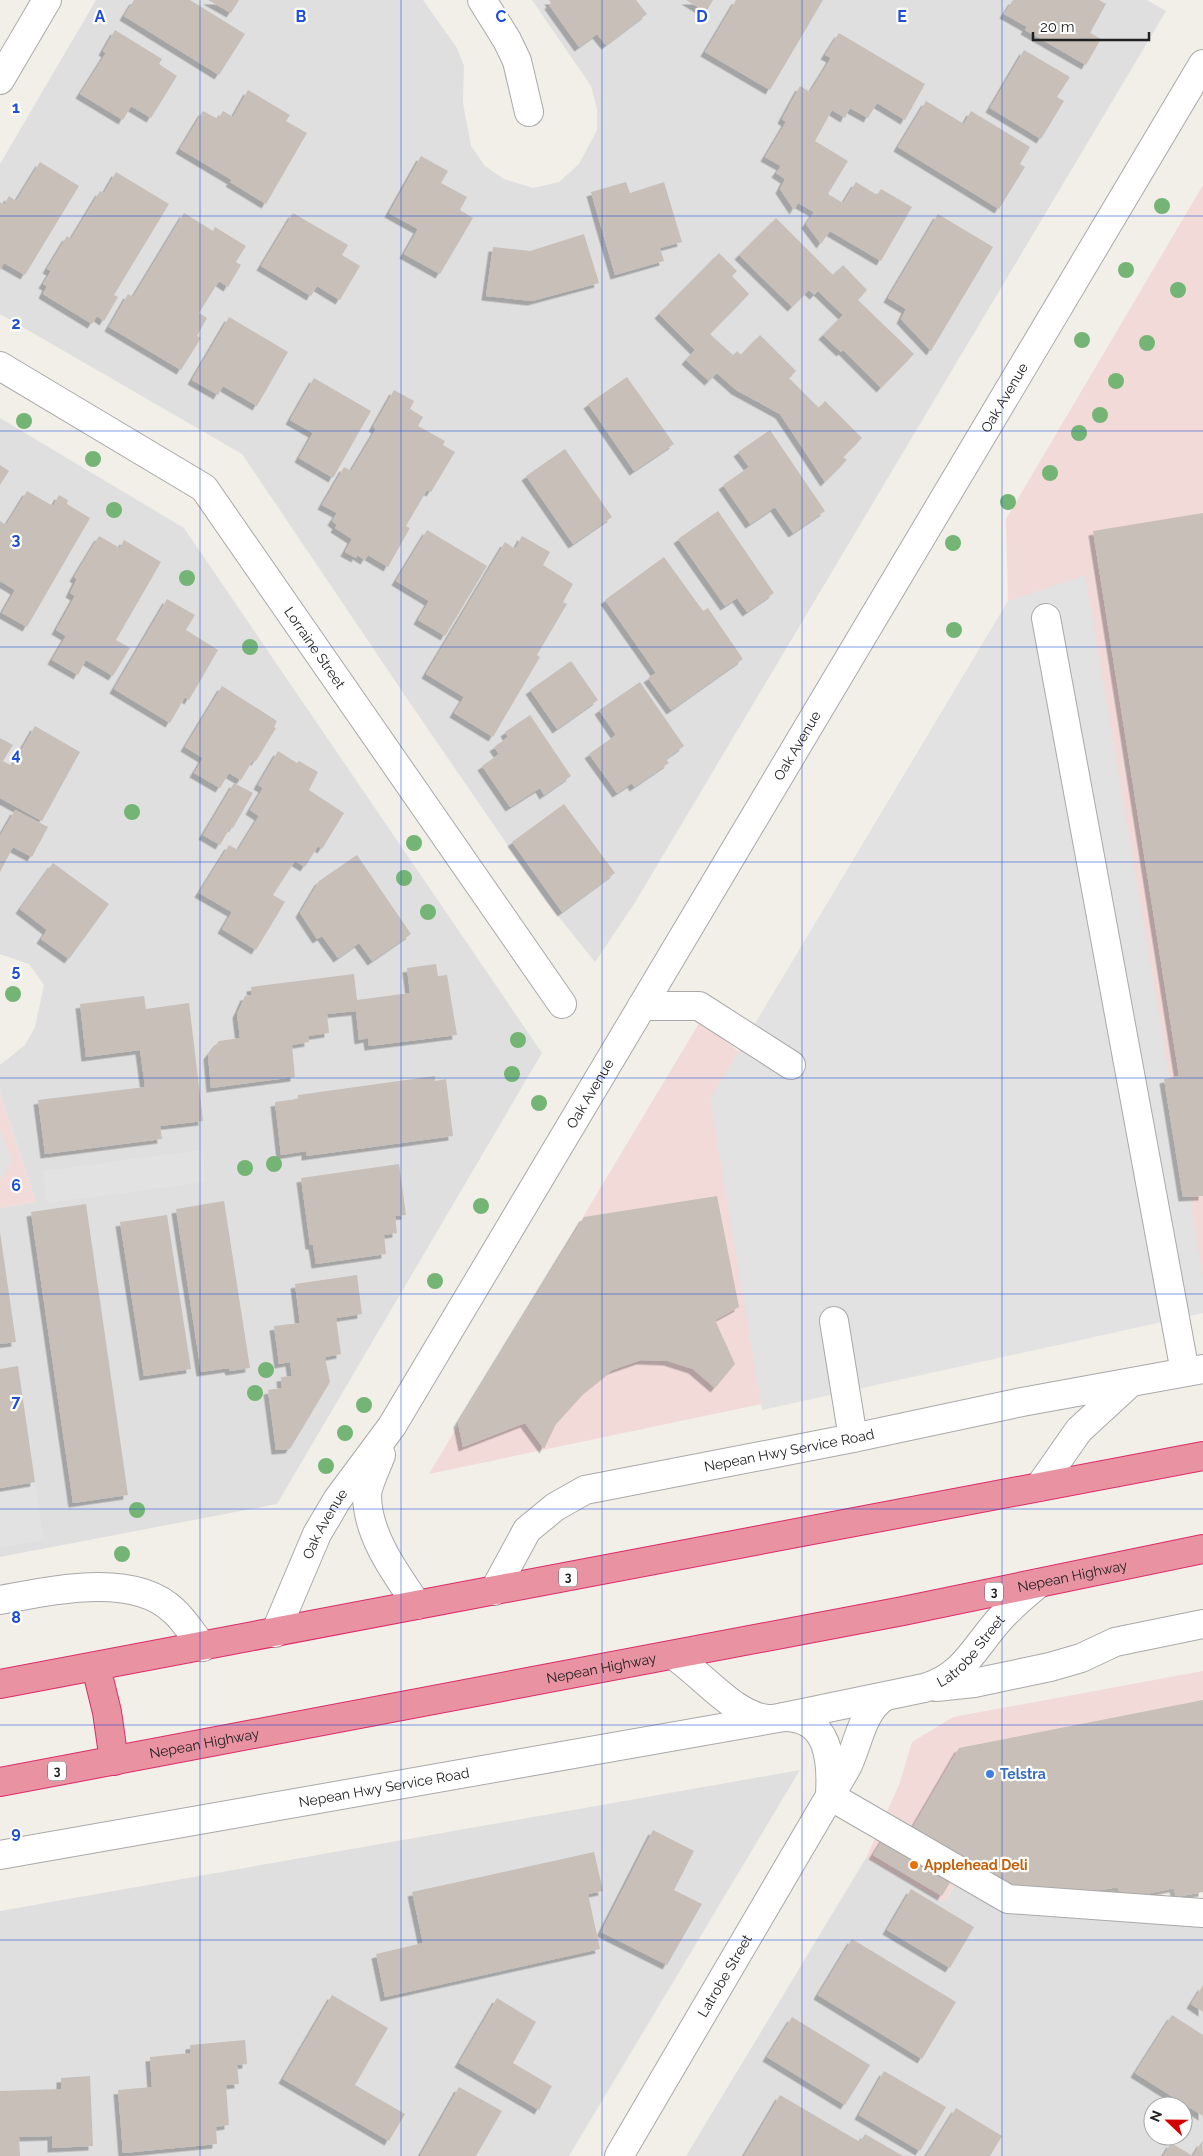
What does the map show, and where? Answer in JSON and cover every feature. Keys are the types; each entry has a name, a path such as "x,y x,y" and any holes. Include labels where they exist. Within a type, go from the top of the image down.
{"highway":[{"name":"3","path":"0,1684 1203,1456"},
{"name":"Nepean Highway","path":"0,1782 673,1655 1203,1549"},
{"path":"96,1667 114,1761"}],"street":[{"path":"0,80 47,0"},
{"path":"482,0 507,40 517,61 529,112"},
{"name":"Oak Avenue","path":"275,1633 316,1534 337,1500 392,1426 1203,64"},
{"name":"Lorraine Street","path":"0,366 204,488 562,1004"},
{"path":"1046,618 1194,1371"},
{"path":"642,1006 699,1006 791,1065"},
{"path":"834,1321 853,1438"},
{"name":"Nepean Hwy Service Road","path":"494,1591 527,1530 555,1507 585,1490 853,1438 1022,1402 1194,1371"},
{"path":"1039,1488 1079,1430 1130,1383"},
{"name":"Oak Avenue","path":"392,1426 367,1495 375,1536 395,1573 417,1605"},
{"name":"Latrobe Street","path":"619,2156 830,1796 854,1753 870,1712 877,1702 884,1697 945,1681 956,1673 999,1620 1039,1583"},
{"path":"0,1600 79,1588 117,1588 138,1592 157,1598 174,1611 202,1647"},
{"path":"924,1688 974,1683 1050,1668 1081,1658 1115,1642 1203,1624"},
{"name":"Nepean Hwy Service Road","path":"673,1655 735,1706 752,1716 776,1718"},
{"name":"Nepean Hwy Service Road","path":"0,1856 776,1718 884,1697"},
{"name":"Latrobe Street","path":"776,1718 797,1718 808,1723 825,1742 832,1768 830,1796"},
{"path":"830,1796 1008,1899 1096,1907 1203,1913"}],"shaded area":[{"path":"96,0 423,0 457,48 464,66 463,103 471,146 485,166 504,179 533,188 559,182 579,164 597,130 597,109 591,86 532,0 1147,0 1166,11 634,904 595,962 546,901 242,454 0,314 0,164"},
{"path":"1203,185 1203,1311 429,1474 701,1020 738,1051 789,968 1008,601 1006,519"},
{"path":"0,418 184,528 542,1053 277,1504 0,1557 0,1208 36,1202 0,1093 0,1065 25,1045 35,1027 44,985 29,964 0,954"},
{"path":"1085,575 1203,1277 1203,1313 762,1410 710,1099 1008,601"},
{"path":"0,1093 36,1202 0,1208"},
{"path":"0,1130 12,1161 0,1180"},
{"path":"202,1150 206,1182 47,1203 43,1171"},
{"path":"35,1482 44,1540 0,1547 0,1488"},
{"path":"1203,1671 1203,1892 1176,1897 1174,1888 1121,1899 1118,1887 1066,1896 960,1877 944,1902 866,1858 899,1785 912,1742 953,1717"},
{"path":"800,1770 569,2156 0,2156 0,1911"},
{"path":"866,1858 944,1902 960,1877 1203,1921 1203,2156 686,2156"}],"building":[{"path":"134,0 190,0 245,34 219,75 124,16"},
{"path":"208,0 239,0 231,13"},
{"path":"549,0 636,0 647,14 606,45 597,34 579,47 549,5 551,3"},
{"path":"686,0 713,0 706,12"},
{"path":"736,0 823,0 770,90 705,52"},
{"path":"1013,0 1099,0 1106,4 1090,33 1101,39 1086,65 1025,30 1027,27 1004,14"},
{"path":"115,30 162,59 159,64 177,76 151,118 131,106 123,120 80,94 106,53 103,51"},
{"path":"839,33 925,84 905,120 877,103 868,118 850,108 845,118 832,110 815,141 848,161 828,194 843,203 856,182 877,195 881,189 912,207 881,261 830,231 821,244 806,224 814,212 798,203 794,210 780,189 785,179 776,173 781,166 765,157 786,122 782,119 800,86 810,92 831,58 825,55"},
{"path":"1024,50 1070,77 1057,97 1064,101 1041,139 990,108"},
{"path":"248,90 290,115 286,121 307,133 266,204 230,182 232,180 180,149 203,111 218,119 223,111 233,117"},
{"path":"926,101 964,124 971,111 1030,147 1020,164 1025,167 999,209 898,147"},
{"path":"421,156 448,171 441,183 467,197 460,210 473,218 440,274 404,254 418,229 389,213"},
{"path":"40,162 79,186 25,275 4,263 0,270 0,202 4,205 9,196 16,201"},
{"path":"116,172 169,204 114,295 118,297 104,321 97,316 92,324 43,294 47,286 43,284 51,271 47,269 67,236 71,239 100,191 104,193"},
{"path":"626,182 630,193 664,182 682,242 660,248 664,261 615,275 591,192"},
{"path":"184,213 213,231 215,227 246,246 236,262 241,265 228,287 219,281 199,313 207,318 197,336 201,338 181,370 109,327 128,294 133,297"},
{"path":"293,213 348,245 342,255 360,266 340,300 317,286 311,296 261,266"},
{"path":"938,214 993,247 931,351 901,319 906,309 888,298"},
{"path":"776,218 833,275 843,265 867,290 858,300 914,354 881,388 843,350 841,352 823,335 843,315 818,291 814,295 809,290 792,307 739,255"},
{"path":"584,234 599,283 532,301 486,296 493,247 530,251"},
{"path":"719,253 737,271 732,276 749,294 710,334 733,355 737,351 741,355 760,335 796,371 789,378 819,408 825,401 862,438 843,457 847,460 825,482 780,414 736,390 717,373 709,381 686,360 695,350 659,314"},
{"path":"229,317 288,352 257,406 223,386 218,395 192,380"},
{"path":"627,377 674,444 634,471 588,404"},
{"path":"314,378 371,411 333,478 299,458 313,433 290,420"},
{"path":"394,390 414,401 410,409 423,417 418,426 445,441 443,445 455,452 431,492 427,490 406,526 410,528 388,567 368,555 365,560 357,555 356,558 345,552 352,539 335,528 337,525 332,521 337,513 322,505 344,467 351,471 376,429 373,427"},
{"path":"770,430 825,511 793,533 775,507 750,524 723,485 749,467 738,452"},
{"path":"565,449 612,517 573,544 526,476"},
{"path":"0,465 9,471 0,485"},
{"path":"27,491 53,506 59,495 68,500 67,504 90,518 27,627 2,613 15,590 0,581 0,521 6,525"},
{"path":"718,511 774,593 747,612 737,598 725,606 678,539"},
{"path":"1203,513 1203,1196 1183,1197 1164,1079 1179,1076 1093,531"},
{"path":"427,530 487,566 445,636 418,620 429,601 396,581"},
{"path":"99,536 120,548 124,540 161,562 116,640 130,648 113,676 86,660 78,675 52,660 66,636 56,630 75,596 70,593 77,579 74,577"},
{"path":"522,536 550,552 543,565 573,584 563,602 567,604 537,655 540,657 493,737 454,713 464,697 426,674 505,542 515,549"},
{"path":"664,557 703,611 708,608 743,659 671,710 648,678 656,673 605,600"},
{"path":"167,599 195,615 186,630 218,650 189,700 185,697 170,723 114,689"},
{"path":"571,661 598,700 557,729 530,690"},
{"path":"640,682 684,746 666,759 669,763 634,787 632,783 617,793 589,754 616,735 599,710"},
{"path":"222,686 277,721 274,727 276,728 256,761 253,760 241,780 229,773 220,788 194,773 203,758 185,747"},
{"path":"530,715 571,776 544,795 540,788 510,807 482,766 499,754 494,747 508,737 505,732"},
{"path":"35,726 80,752 42,821 0,798 0,738 13,745 3,761 12,766"},
{"path":"278,751 297,763 299,761 318,772 309,790 344,813 322,849 318,846 305,867 295,861 273,895 285,902 256,950 222,929 232,912 199,893 229,845 238,850 259,816 250,810 263,788 258,785"},
{"path":"234,783 253,793 233,828 231,826 220,845 203,835"},
{"path":"564,804 615,873 562,912 512,842"},
{"path":"15,810 48,827 32,857 13,847 0,872 0,836"},
{"path":"357,855 411,934 372,961 359,943 338,958 322,936 317,939 300,913 319,881"},
{"path":"53,863 109,904 69,959 41,939 47,930 20,909"},
{"path":"436,964 438,976 447,975 457,1035 369,1046 368,1038 359,1040 356,1011 327,1014 329,1033 308,1036 309,1042 292,1045 295,1077 211,1088 208,1055 219,1041 240,1038 237,1014 245,996 252,995 251,987 354,974 357,1000 410,993 407,968"},
{"path":"144,996 146,1009 189,1003 203,1121 160,1126 162,1139 45,1154 38,1100 145,1087 140,1050 86,1057 80,1004"},
{"path":"435,1076 435,1081 446,1079 453,1136 306,1156 306,1151 281,1155 275,1102 298,1099 298,1095"},
{"path":"399,1164 406,1215 395,1216 397,1233 384,1235 386,1254 316,1264 313,1245 310,1245 301,1178"},
{"path":"717,1196 739,1307 715,1320 735,1364 715,1388 693,1369 668,1361 641,1360 612,1370 587,1390 556,1424 544,1449 525,1423 463,1447 458,1423 584,1217"},
{"path":"224,1201 250,1368 230,1371 229,1368 201,1372 176,1209"},
{"path":"86,1204 128,1495 73,1503 31,1212"},
{"path":"167,1215 191,1369 144,1376 120,1222"},
{"path":"0,1232 16,1342 0,1344"},
{"path":"357,1275 362,1314 336,1318 341,1354 325,1357 330,1382 290,1449 276,1450 268,1390 282,1388 281,1377 292,1376 290,1362 279,1364 274,1326 300,1323 295,1284"},
{"path":"18,1366 35,1482 0,1488 0,1369"},
{"path":"1203,1700 1203,1892 1176,1897 1174,1888 1121,1899 1118,1887 1066,1896 1010,1893 910,1832 959,1748"},
{"path":"653,1830 694,1851 674,1890 702,1904 667,1965 601,1932"},
{"name":"Applehead Deli","path":"886,1834 955,1874 942,1896 873,1855"},
{"path":"594,1852 603,1891 588,1894 600,1949 385,1997 376,1954 423,1943 412,1892"},
{"path":"911,1889 974,1927 950,1968 887,1930"},
{"path":"852,1939 956,2002 922,2059 818,1995"},
{"path":"1203,1985 1203,2012 1191,2004"},
{"path":"332,1995 388,2028 355,2085 405,2114 389,2141 283,2079"},
{"path":"497,1998 536,2022 513,2063 552,2086 539,2110 459,2063"},
{"path":"1172,2015 1203,2035 1203,2116 1193,2110 1193,2096 1171,2096 1135,2073"},
{"path":"792,2017 870,2065 845,2105 767,2057"},
{"path":"245,2040 247,2064 237,2065 239,2084 226,2085 229,2125 216,2127 217,2144 123,2153 118,2090 152,2087 150,2057 190,2053 190,2045"},
{"path":"884,2071 946,2107 920,2151 859,2115"},
{"path":"90,2076 93,2146 52,2148 52,2136 19,2137 20,2156 0,2156 0,2091 61,2089 61,2078"},
{"path":"459,2087 502,2111 476,2156 420,2156"},
{"path":"780,2095 860,2142 865,2134 903,2156 744,2156"},
{"path":"956,2108 1002,2136 990,2156 926,2156"},
{"path":"1202,2141 1203,2156 1193,2156"},
{"path":"1169,2146 1176,2146 1193,2156 1163,2156"}],"place":[{"name":"Telstra","path":"990,1774"},
{"name":"Applehead Deli","path":"914,1865"}]}
